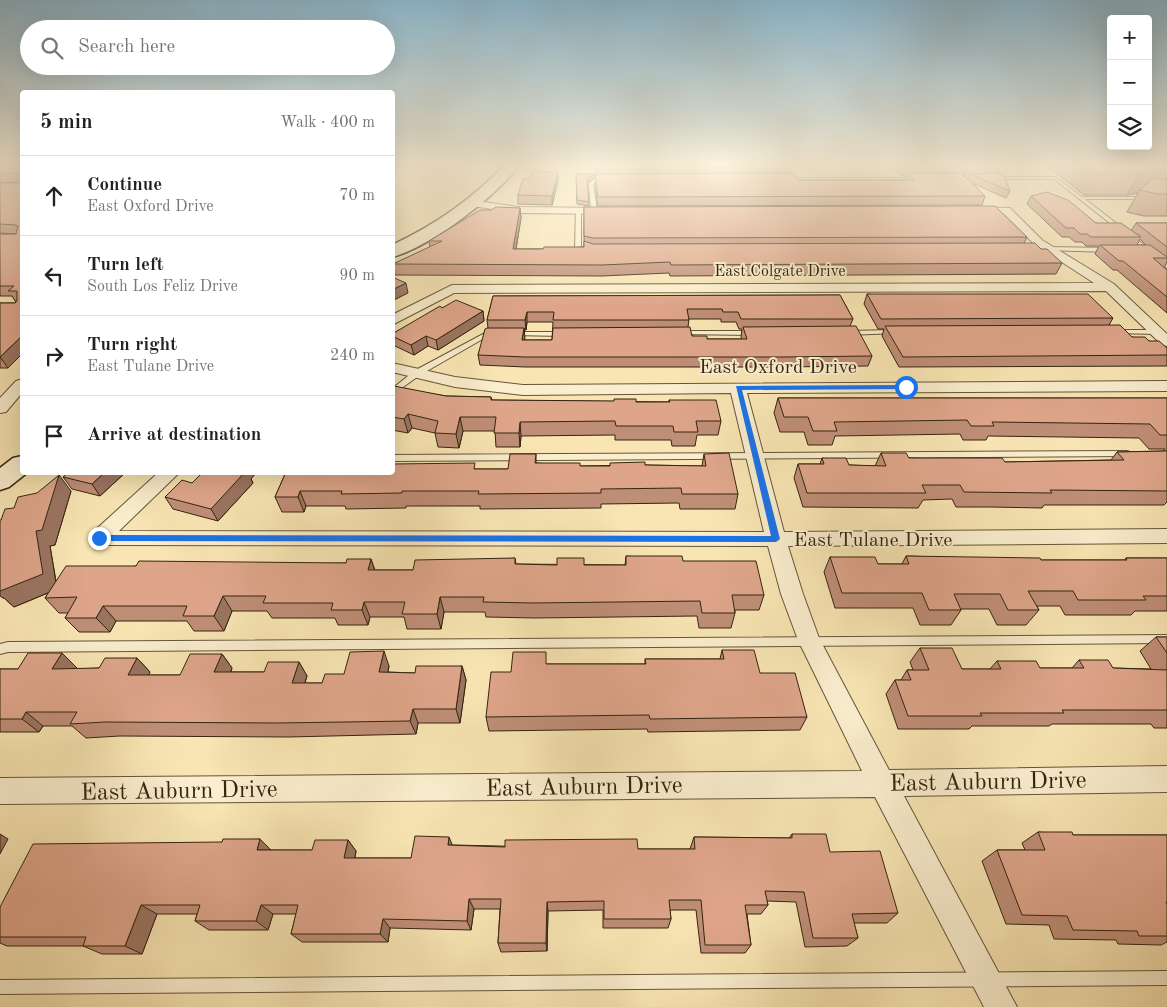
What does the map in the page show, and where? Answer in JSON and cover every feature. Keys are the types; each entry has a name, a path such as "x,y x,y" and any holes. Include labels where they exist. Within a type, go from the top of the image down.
{"main road":[{"path":"395,250 459,211"},
{"path":"0,481 20,466"}],"street":[{"path":"578,211 623,211"},
{"path":"1007,211 1038,242 1042,249 1109,287 1167,342"},
{"name":"East Colgate Drive","path":"452,289 1109,287"},
{"path":"395,319 452,289"},
{"name":"East Oxford Drive","path":"395,368 455,382 523,390 1167,386"},
{"path":"3,401 20,386"},
{"path":"738,388 776,539 792,594 809,640 882,783 1001,1007"},
{"name":"East Tulane Drive","path":"168,475 99,538 776,539 1167,536"},
{"name":"East Auburn Drive","path":"0,791 1167,779"}],"lane":[{"path":"578,211 578,248 594,251"},
{"path":"1096,211 1167,266"},
{"path":"1042,249 1117,250"},
{"path":"1136,250 1146,250"},
{"path":"844,333 903,332"},
{"path":"1111,332 1156,332"},
{"path":"675,333 764,333"},
{"path":"395,391 417,374 487,334 497,334"},
{"path":"507,334 576,334"},
{"path":"395,458 1137,454"},
{"path":"0,650 28,647 809,640 1167,640"},
{"path":"0,987 1167,978"}],"building":[{"path":"0,211 20,211 20,338 0,357 0,303 15,303 17,301 17,291 8,291 14,286 0,286 0,234 16,234 18,226 0,224"},
{"path":"478,211 519,211 513,249 584,247 584,241 593,244 1035,243 1041,249 1047,249 1062,263 671,265 670,262 602,265 395,264 442,241 429,241"},
{"path":"584,211 1000,211 1027,237 593,238 584,236"},
{"path":"1047,211 1081,211 1096,223 1121,223 1141,237 1091,237 1087,234 1080,234 1074,228 1066,228"},
{"path":"1136,223 1167,223 1167,247"},
{"path":"1100,245 1150,245 1167,257 1153,258 1167,270 1167,297 1123,261 1119,261"},
{"path":"395,278 406,283 395,288"},
{"path":"867,294 1088,294 1113,318 881,319"},
{"path":"840,295 853,319 741,319 738,312 723,312 722,309 687,309 689,320 553,320 554,312 527,312 525,320 487,320 493,296"},
{"path":"456,300 483,311 436,340 426,336 411,345 395,337 395,332 440,306 442,308"},
{"path":"1120,325 1132,337 1145,337 1149,341 1159,341 1167,348 1167,355 903,357 885,326"},
{"path":"856,326 872,356 525,357 478,355 485,329 487,328 524,328 522,340 552,340 553,328 690,327 692,336 707,336 707,339 747,339 743,327"},
{"path":"395,386 446,396 491,397 491,400 614,401 614,399 636,399 636,402 670,402 669,400 716,400 721,421 696,421 698,432 674,432 673,426 616,426 615,421 520,422 519,433 494,433 496,417 460,417 456,434 435,433 438,421 408,414 404,419 395,418"},
{"path":"778,398 1167,398 1167,435 1160,435 1150,424 992,422 994,426 971,426 967,420 834,422 837,431 813,431 808,417 784,417"},
{"path":"1167,451 1167,491 1050,490 1052,493 964,492 960,485 922,485 926,493 807,493 798,464 824,464 822,458 846,458 849,465 886,466 881,453 906,453 909,458 1002,458 1005,462 1124,460 1117,452"},
{"path":"729,453 738,494 682,494 681,488 601,489 601,493 478,494 479,491 402,491 402,493 341,494 342,491 300,491 298,497 275,497 285,475 395,475 395,464 475,463 474,469 508,469 510,454 536,454 535,463 580,463 580,466 610,466 610,463 645,462 645,465 706,466 704,454"},
{"path":"59,475 42,530 36,531 43,574 0,591 0,520 5,509 14,508 18,497 37,493"},
{"path":"65,475 102,475 92,484 63,477"},
{"path":"200,475 242,475 211,509 165,497 182,480 192,483"},
{"path":"626,556 682,556 683,561 756,561 764,595 732,595 735,613 702,613 700,601 533,603 483,602 484,597 440,597 437,614 402,614 405,602 364,602 362,610 331,610 333,603 263,603 266,596 223,596 214,616 183,616 187,606 103,606 96,618 65,618 77,597 45,598 66,566 136,566 139,561 346,563 347,559 371,559 368,570 413,570 415,560 515,558 515,564 557,565 557,558 584,558 584,565 626,565"},
{"path":"906,556 1040,558 1041,560 1167,558 1167,596 1143,596 1146,600 1078,600 1073,591 1028,591 1039,610 1008,610 1000,594 954,594 961,610 929,610 922,593 842,593 830,557 875,557 878,564 909,564"},
{"path":"1156,637 1167,637 1167,653"},
{"path":"920,648 952,648 962,669 1001,669 997,661 1036,661 1040,668 1084,668 1079,660 1108,660 1113,668 1167,670 1167,710 1062,710 1064,713 980,713 982,716 908,716 895,680 911,680 907,670 929,670"},
{"path":"722,650 754,650 760,673 795,673 807,717 650,719 649,715 486,717 491,672 511,672 513,652 546,652 546,664 646,664 645,659 724,659"},
{"path":"384,651 379,672 415,673 416,666 462,666 456,709 413,709 410,721 278,723 105,722 70,724 77,712 26,712 22,719 0,719 0,669 18,669 28,653 62,653 52,669 99,668 105,658 137,658 128,675 180,675 190,654 222,654 214,672 264,672 268,662 299,662 292,683 322,683 325,674 344,674 350,652"},
{"path":"1038,832 1072,832 1073,835 1167,835 1167,936 1139,936 1137,931 1073,930 1067,916 1022,915 997,850 1045,850"},
{"path":"792,834 826,834 830,852 880,851 898,913 852,914 858,938 813,938 804,892 765,891 768,905 745,905 751,945 705,945 701,900 669,900 671,919 604,919 604,901 547,902 546,943 498,943 501,899 469,899 467,921 383,919 380,934 291,934 298,905 261,905 256,921 195,921 200,905 141,905 125,946 83,946 86,937 0,937 0,907 33,844 222,842 223,839 260,839 257,850 312,850 315,840 348,840 344,858 411,858 415,836 449,837 448,845 505,847 505,840 637,839 638,849 695,849 694,837 792,838"}],"route":[{"path":"99,538 776,539 738,388 906,387"}]}
